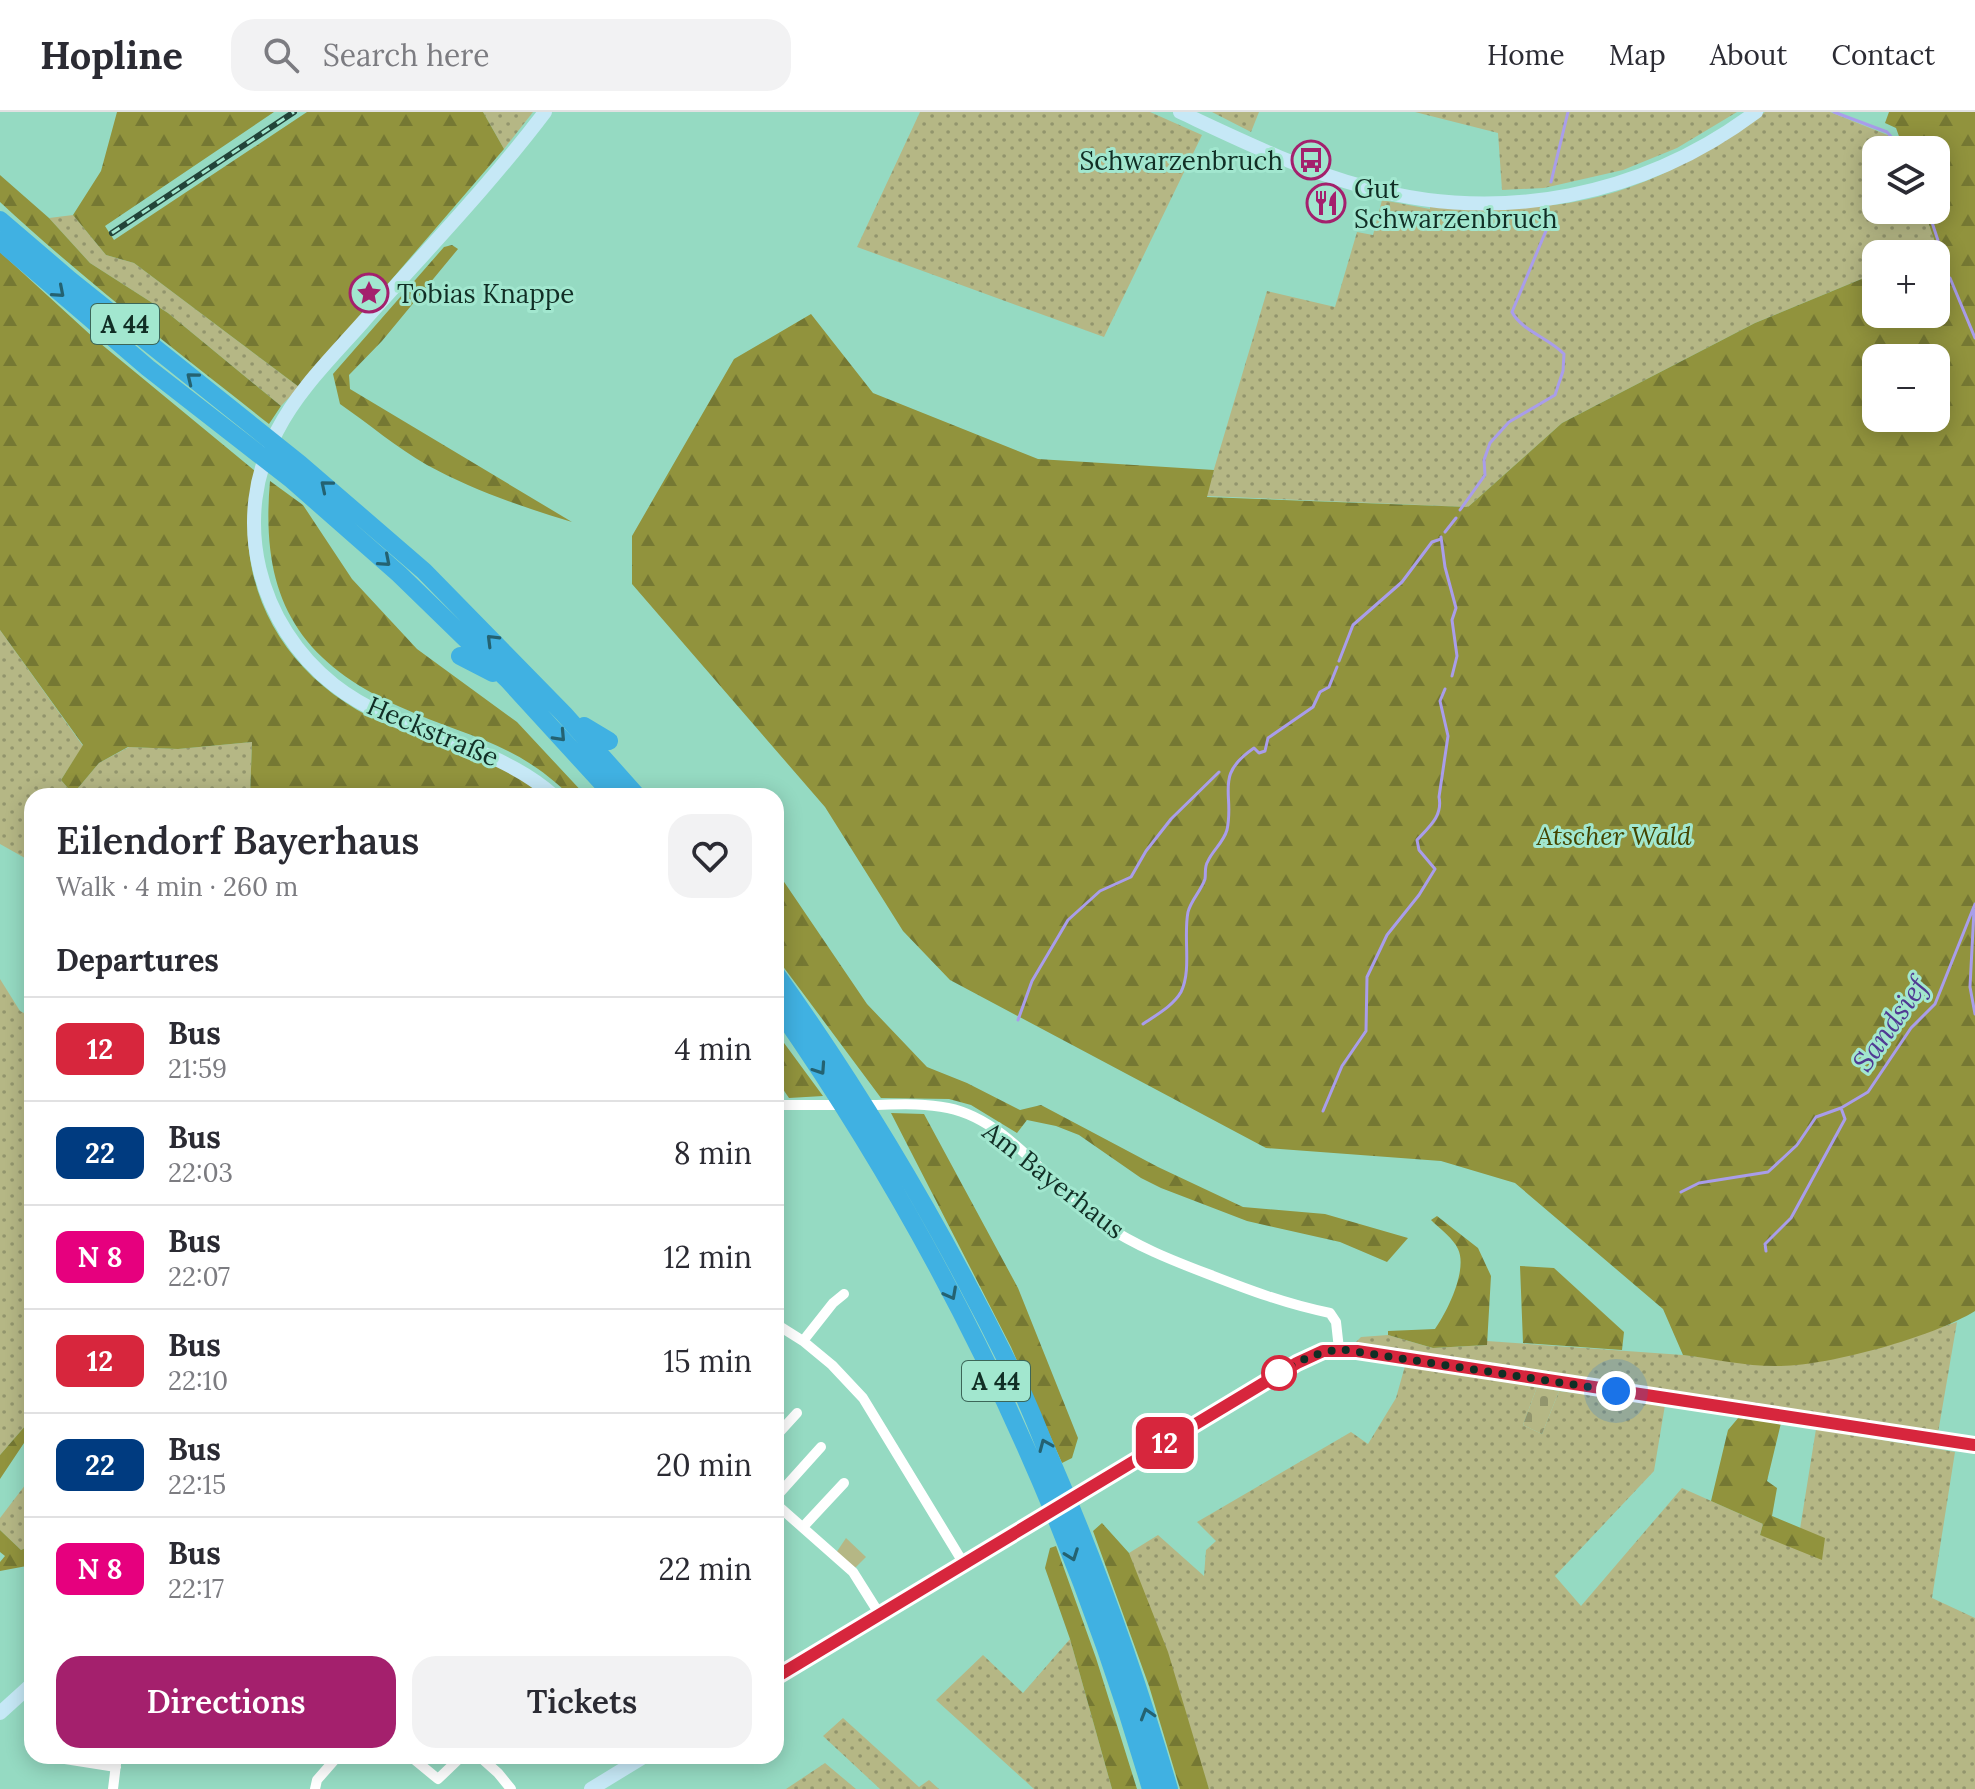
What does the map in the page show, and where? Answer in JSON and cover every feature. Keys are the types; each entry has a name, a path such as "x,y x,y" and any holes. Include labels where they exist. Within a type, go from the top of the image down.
{"highway":[{"name":"A 44","path":"0,220 299,478 507,679 607,788"},
{"name":"A 44","path":"0,241 148,368 250,436"},
{"name":"A 44","path":"299,478 424,571 564,714 630,788"},
{"path":"299,478 347,546"},
{"path":"460,656 507,679"},
{"path":"564,714 609,741"},
{"name":"A 44","path":"784,985 841,1065 921,1198 1015,1377 1082,1532 1139,1688 1169,1789"},
{"name":"A 44","path":"784,1017 825,1076 903,1205 999,1386 1065,1537 1122,1691 1151,1789"}],"main road":[{"name":"Heckstraße","path":"543,788 510,764 365,705 336,687 312,666 294,644 265,594 256,560 254,504 267,453 287,412 545,112"},
{"path":"1180,112 1293,163 1368,188 1421,199 1488,204 1564,197 1627,181 1699,150 1756,112"},
{"path":"784,1672 1297,1363 1323,1351 1339,1349 1975,1445"},
{"path":"0,1713 24,1691"},
{"path":"591,1789 632,1764"}],"street":[{"name":"Am Bayerhaus","path":"784,1106 920,1105 949,1108 988,1125 1072,1199 1141,1247 1285,1303 1330,1313 1336,1322 1339,1349"},
{"path":"803,1341 844,1294"},
{"path":"784,1329 832,1365 863,1398 964,1564"},
{"path":"784,1427 797,1413"},
{"path":"784,1488 821,1447"},
{"path":"803,1527 844,1483"},
{"path":"784,1511 853,1572 880,1615"},
{"path":"113,1789 116,1764"},
{"path":"315,1789 317,1780 331,1764"},
{"path":"420,1764 438,1779 454,1764"},
{"path":"488,1764 511,1789"}],"green space":[{"path":"117,112 274,112 105,226 114,240 307,112 483,112 504,149 299,387 134,263 106,255 73,215 101,171"},
{"path":"483,112 533,112 504,149"},
{"path":"920,112 1150,112 1202,135 1104,337 857,247"},
{"path":"1212,112 1259,112 1251,132"},
{"path":"1415,112 1737,112 1677,148 1623,170 1544,188 1502,190 1498,133"},
{"path":"1765,112 1830,112 1890,136 1862,136 1862,224 1929,224 1934,240 1862,240 1862,279 1755,323 1562,423 1468,507 1206,496 1267,291 1335,307 1357,232 1373,235 1382,200 1430,209 1430,206 1541,206 1572,202 1602,196 1660,175 1740,130"},
{"name":"Atscher Wald","path":"1889,112 1975,112 1975,1311 1908,1340 1826,1361 1781,1366 1683,1355 1663,1309 1515,1183 1441,1161 1266,1148 950,980 903,931 825,807 632,584 632,536 734,359 811,314 873,393 1038,459 1214,470 1207,497 1468,507 1562,423 1755,323 1862,279 1862,328 1950,328 1950,240 1934,240 1929,224 1950,224 1950,136 1899,136 1896,128 1885,123"},
{"path":"0,175 49,218 90,263 168,313 281,406 269,424 98,288 0,202"},
{"path":"73,215 106,255 134,263 299,387 281,406 168,313 90,263 49,218"},
{"path":"452,245 458,249 382,341 349,375 350,389 572,522 498,497 444,474 405,451 340,404 333,374 444,247"},
{"path":"0,252 95,339 255,471 248,513 249,554 258,592 274,627 296,659 323,686 357,710 395,728 492,763 533,788 250,788 252,742 178,749 128,747 99,763 78,788 68,788 61,780 83,745 0,630"},
{"path":"270,481 303,505 352,579 417,649 517,722 579,788 561,788 509,752 398,706 333,667 310,644 292,618 279,589 271,557 268,521"},
{"path":"0,630 83,746 61,780 68,788 24,788 24,858 0,844"},
{"path":"252,742 250,788 78,788 99,763 129,747 178,749"},
{"path":"784,882 867,1004 927,1067 1020,1110 1041,1105 1158,1167 1243,1207 1325,1214 1408,1238 1387,1262 1340,1242 1247,1221 1161,1188 1141,1178 1079,1135 1056,1126 1027,1120 1017,1133 971,1105 949,1099 881,1098 784,968"},
{"path":"0,979 24,1013 24,1427 0,1455"},
{"path":"784,1043 823,1096 789,1098 784,1091"},
{"path":"891,1113 924,1114 1018,1288 1078,1438 1072,1458 1062,1463 1011,1347"},
{"path":"1437,1216 1478,1248 1491,1276 1487,1345 1433,1348 1388,1335 1388,1331 1435,1329 1450,1302 1458,1279 1460,1258 1453,1241 1431,1220"},
{"path":"1520,1266 1554,1268 1624,1332 1622,1350 1523,1343"},
{"path":"1957,1322 1938,1433 1355,1343 1361,1337 1388,1335 1433,1348 1487,1345 1487,1341 1683,1355 1780,1366 1902,1340"},
{"path":"1405,1366 1537,1387 1523,1425 1542,1434 1559,1391 1665,1405 1654,1471 1555,1576 1581,1606 1682,1488 1763,1524 1760,1535 1824,1538 1800,1529 1816,1429 1955,1452 1932,1598 1975,1618 1975,1789 1209,1789 1129,1553 1158,1535 1204,1576 1206,1550 1216,1541 1197,1522 1351,1432 1368,1444 1396,1398"},
{"path":"1537,1387 1559,1391 1542,1434 1523,1425"},
{"path":"1739,1417 1781,1423 1767,1481 1777,1488 1772,1516 1825,1538 1822,1560 1760,1535 1763,1524 1711,1501 1728,1430"},
{"path":"24,1427 24,1443 0,1479 0,1455"},
{"path":"24,1486 24,1549 21,1550 0,1530 0,1518"},
{"path":"1102,1523 1129,1553 1168,1652 1209,1789 1180,1789 1149,1686 1093,1531"},
{"path":"0,1530 21,1550 24,1549 24,1566 0,1571 0,1562 5,1556 0,1552"},
{"path":"846,1538 866,1557 854,1569 836,1553"},
{"path":"1056,1546 1096,1658 1137,1789 1112,1789 1070,1639 1045,1568 1050,1548"},
{"path":"1070,1639 1112,1789 1034,1789 936,1700 983,1655 1023,1693"},
{"path":"843,1718 919,1787 929,1780 939,1789 880,1789 823,1736"},
{"path":"825,1763 856,1789 786,1789"}],"waterway":[{"path":"1551,182 1568,112"},
{"path":"1834,112 1891,136"},
{"path":"1460,510 1485,475 1484,460 1490,443 1509,422 1555,395 1563,371 1564,354 1522,324 1512,312 1553,214"},
{"path":"1933,224 1938,240"},
{"path":"1950,278 1975,338"},
{"path":"1445,532 1456,518"},
{"path":"1441,537 1456,608 1452,620 1457,656 1452,676"},
{"path":"1339,661 1353,625 1402,582 1432,542 1441,539"},
{"path":"1143,1024 1174,1002 1181,992 1187,964 1188,912 1205,879 1207,863 1227,830 1228,786 1234,767 1254,748 1259,753 1265,751 1268,738 1313,707 1320,692 1329,687 1337,667"},
{"path":"1323,1111 1342,1066 1366,1031 1367,977 1387,935 1435,869 1419,850 1417,840 1434,821 1439,810 1448,736 1440,701 1445,689"},
{"path":"1018,1020 1032,981 1068,920 1100,891 1131,877 1146,851 1171,819 1219,772"},
{"name":"Sandsief","path":"1681,1192 1699,1183 1768,1172 1797,1145 1816,1117 1841,1108 1868,1092 1911,1028 1935,1004 1975,904"},
{"name":"Sandsief","path":"1974,910 1970,987 1975,1014"},
{"path":"1766,1251 1765,1244 1791,1218 1845,1119 1841,1108"}],"railway":[{"path":"112,233 294,112"}],"bus line":[{"name":"12","path":"784,1672 1297,1363 1323,1351 1357,1351 1975,1445"}],"place":[{"name":"Schwarzenbruch","path":"1311,160"},
{"name":"Gut Schwarzenbruch","path":"1326,203"},
{"name":"Tobias Knappe","path":"369,293"}],"route":[{"path":"1279,1373 1310,1356 1339,1349 1616,1391"}]}
